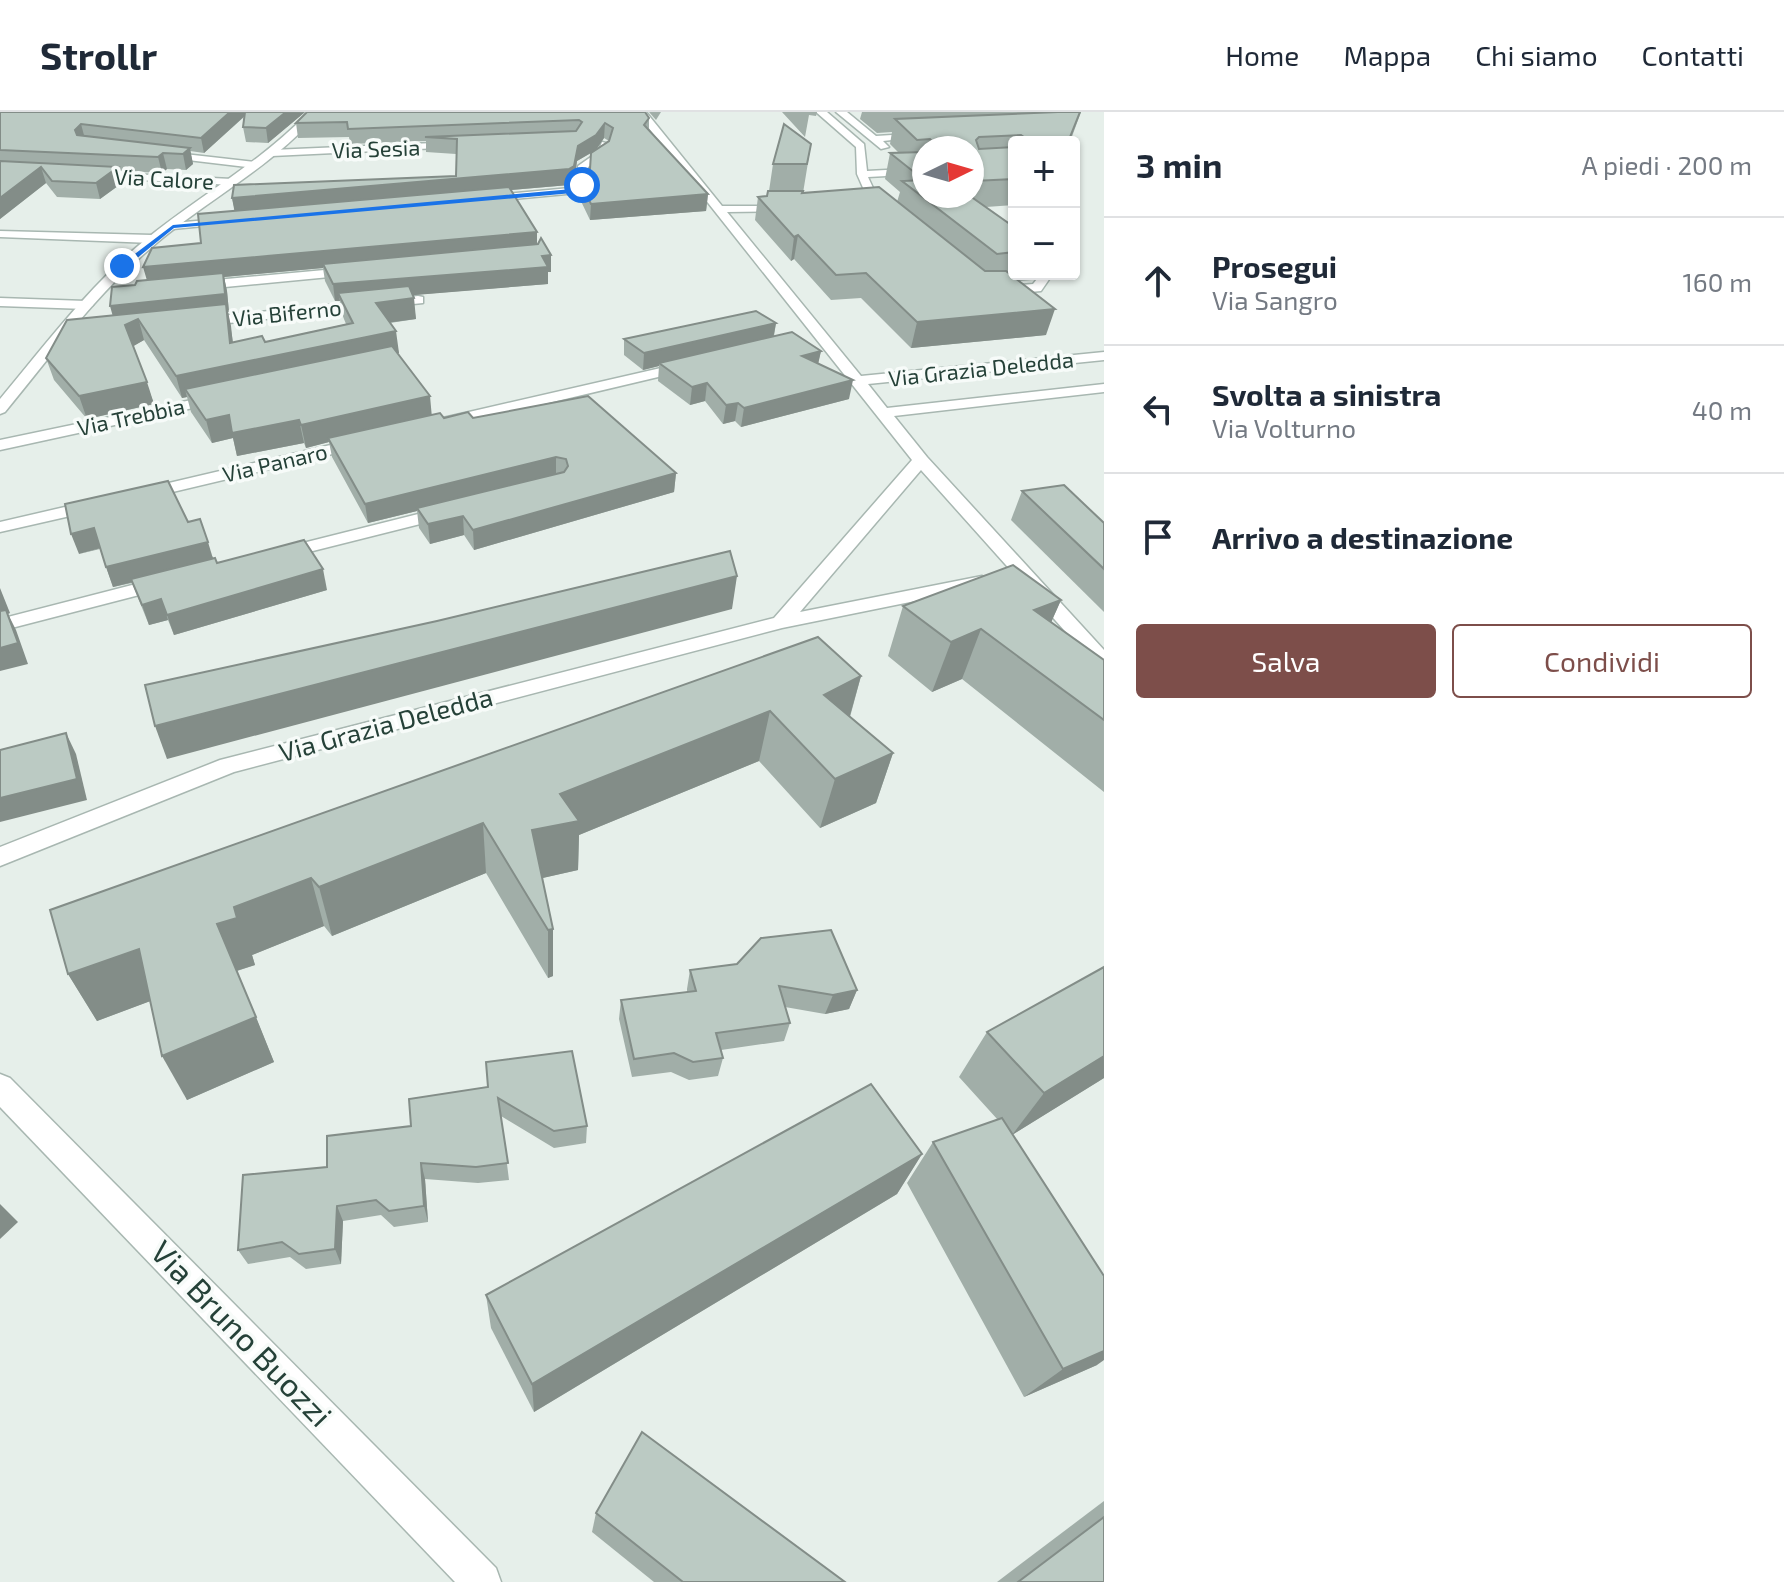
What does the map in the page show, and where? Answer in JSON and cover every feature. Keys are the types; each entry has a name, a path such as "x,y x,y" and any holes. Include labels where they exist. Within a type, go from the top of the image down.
{"street":[{"name":"Via Grazia Deledda","path":"641,112 921,460 1009,577 1104,662"},
{"path":"821,112 861,146 862,174 874,201 886,211"},
{"path":"0,409 91,300 152,239 272,153 315,113"},
{"path":"843,113 859,114"},
{"path":"843,113 894,155"},
{"path":"874,139 912,137"},
{"path":"465,201 573,191 582,185 583,166 602,153 605,144"},
{"name":"Via Sesia","path":"272,153 470,145"},
{"path":"147,152 255,165"},
{"path":"904,163 912,167"},
{"path":"862,174 912,171"},
{"name":"Via Calore","path":"77,175 232,182"},
{"path":"840,207 874,201"},
{"path":"717,209 794,208"},
{"path":"173,226 250,220"},
{"path":"0,234 152,239"},
{"path":"174,288 378,269"},
{"path":"985,291 1037,288 1043,280"},
{"path":"0,302 91,300 112,294"},
{"name":"Via Biferno","path":"185,323 418,300"},
{"path":"61,336 77,334"},
{"name":"Via Grazia Deledda","path":"857,381 1104,356"},
{"path":"430,426 707,362"},
{"name":"Via Grazia Deledda","path":"883,413 1104,388"},
{"name":"Via Trebbia","path":"0,445 232,396"},
{"name":"Via Panaro","path":"0,527 384,437"},
{"path":"781,622 921,460"},
{"path":"263,558 464,507"},
{"name":"Via Grazia Deledda","path":"0,857 228,766 781,622 1009,577"},
{"path":"0,625 186,578"},
{"name":"Via Bruno Buozzi","path":"0,1087 482,1582"}],"building":[{"path":"0,112 230,112 201,138 81,124 75,130 77,135 190,148 183,154 163,153 158,157 0,150"},
{"path":"245,112 286,112 266,128 243,127"},
{"path":"307,112 645,112 649,118 644,125 708,194 591,204 578,178 590,169 591,153 609,141 613,128 605,123 596,135 578,146 574,166 569,169 232,198 234,185 456,176 457,139 425,137 576,131 582,122 348,129 347,122 296,123"},
{"path":"1080,112 1070,136 913,136 895,119"},
{"path":"784,124 811,144 807,164 773,164"},
{"path":"1008,147 1008,179 984,180 984,149"},
{"path":"912,152 912,170 890,153"},
{"path":"0,161 118,167 96,183 52,181 41,167 0,198"},
{"path":"902,181 912,181 912,189"},
{"path":"509,187 537,232 143,267 152,248 201,243 198,214"},
{"path":"879,187 985,271 1006,271 1008,280 1018,280 1055,309 917,322 866,273 836,275 798,235 794,237 758,197 767,196 768,191 802,193"},
{"path":"984,206 1008,223 1008,253 997,254 937,208"},
{"path":"541,238 551,255 542,256 548,267 333,284 323,264 538,244"},
{"path":"223,273 225,294 110,306 112,287 135,285 137,281"},
{"path":"409,286 414,298 376,303 396,331 176,376 138,319 125,325 147,382 79,396 46,358 67,320 226,304 230,343 262,336 265,342 353,323 338,293"},
{"path":"756,311 776,323 644,353 624,339"},
{"path":"792,332 821,351 802,356 853,380 744,408 738,403 726,405 707,383 692,387 659,363"},
{"path":"392,346 430,396 301,425 299,420 232,433 229,415 206,420 185,389"},
{"path":"588,396 676,473 473,530 463,516 428,524 417,508 564,472 568,466 566,459 556,457 365,504 328,438 440,413 444,418 468,412 473,418"},
{"path":"168,481 188,522 200,519 208,542 106,567 94,528 71,534 65,504"},
{"path":"1064,485 1104,523 1104,569 1022,491"},
{"path":"304,540 323,569 167,615 161,599 142,605 131,579 215,558 217,563"},
{"path":"730,551 737,576 155,726 145,685 437,621"},
{"path":"1013,565 1061,600 1034,610 1104,660 1104,720 981,629 951,642 903,606"},
{"path":"6,610 18,643 0,648 0,611"},
{"path":"818,637 861,676 824,695 893,753 835,779 770,711 560,794 579,821 532,830 553,929 548,930 483,823 319,887 311,878 234,907 237,918 217,924 256,1017 162,1056 139,949 68,974 50,910"},
{"path":"66,733 77,779 0,798 0,750"},
{"path":"831,930 857,990 833,995 779,986 790,1023 716,1033 723,1058 693,1062 674,1053 634,1059 621,1000 696,991 690,970 737,964 761,938"},
{"path":"1104,967 1104,1056 1044,1093 987,1032"},
{"path":"572,1051 587,1126 554,1131 498,1098 508,1163 476,1167 421,1163 424,1206 389,1211 376,1200 337,1206 335,1249 299,1254 282,1242 238,1250 243,1175 327,1167 327,1136 411,1126 409,1099 488,1087 486,1062"},
{"path":"871,1084 922,1154 532,1384 486,1295"},
{"path":"1002,1118 1104,1276 1104,1351 1063,1369 933,1142"},
{"path":"642,1432 845,1582 683,1582 596,1513"},
{"path":"1104,1517 1104,1582 1018,1582"}],"route":[{"path":"122,266 152,239 173,226 573,191 582,185"}]}
